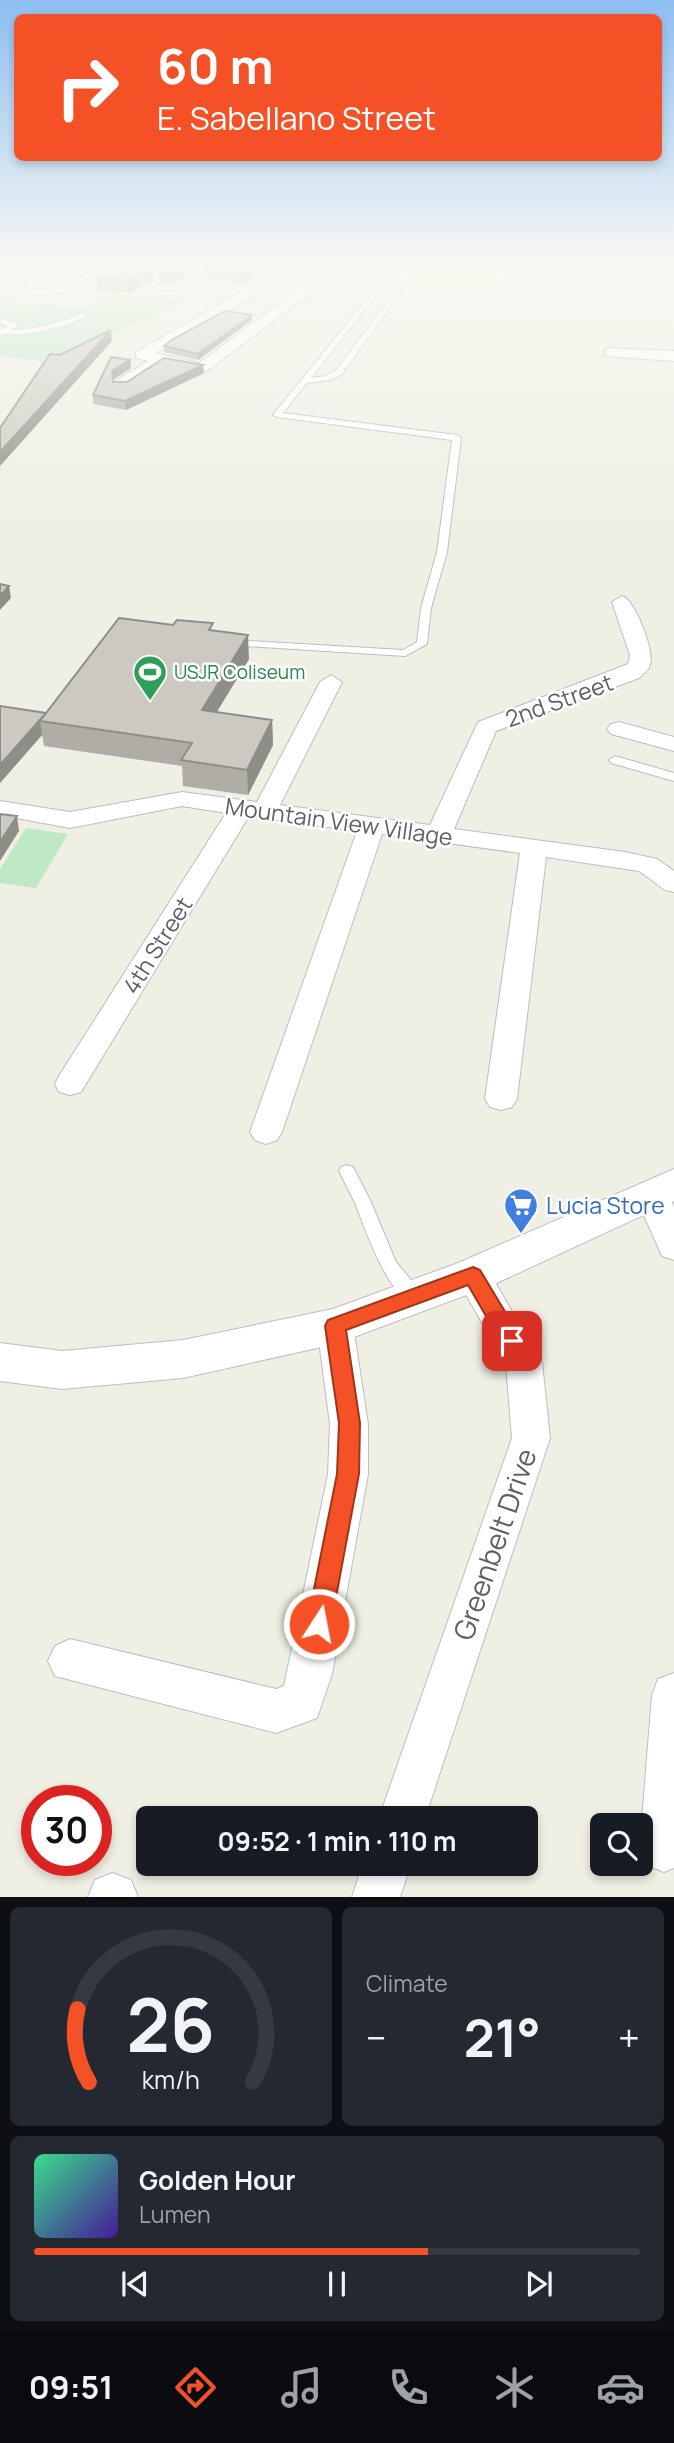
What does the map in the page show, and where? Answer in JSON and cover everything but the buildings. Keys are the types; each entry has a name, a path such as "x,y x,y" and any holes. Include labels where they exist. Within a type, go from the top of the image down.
{"street":[{"path":"149,351 141,355 202,368 226,351"},
{"path":"610,353 674,356"},
{"path":"629,354 630,373"},
{"path":"120,385 162,359"},
{"name":"2nd Street","path":"438,836 486,727 631,673 639,666 640,654 622,602"},
{"name":"4th Street","path":"70,1084 254,808 331,682"},
{"path":"619,729 674,744"},
{"name":"Mountain View Village","path":"0,808 70,820 182,799 648,865 674,884"},
{"path":"266,1132 372,825"},
{"path":"501,1100 534,849"},
{"path":"0,1362 62,1370 183,1359 335,1326 473,1275 663,1190 674,1246"},
{"name":"Greenbelt Drive","path":"406,1806 531,1438 524,1363 473,1275"},
{"path":"70,1661 276,1711 301,1702 310,1674 348,1474 349,1423 335,1326"},
{"path":"664,1848 674,1695"},
{"path":"376,1897 383,1876"}],"lane":[{"path":"216,641 326,650 394,659 412,657 422,644 426,608 442,552 457,438 277,415 327,351"},
{"path":"304,381 334,375 356,351"},
{"path":"615,760 674,777"},
{"path":"347,1171 389,1266 415,1297"}],"green space":[{"path":"0,351 81,351 55,363 0,356"},
{"path":"26,828 68,834 36,888 0,883 0,869"}],"place":[{"name":"USJR Coliseum","path":"150,702"},
{"name":"Lucia Store","path":"521,1235"}],"route":[{"path":"319,1624 348,1474 349,1423 335,1326 473,1275 512,1341"}]}
